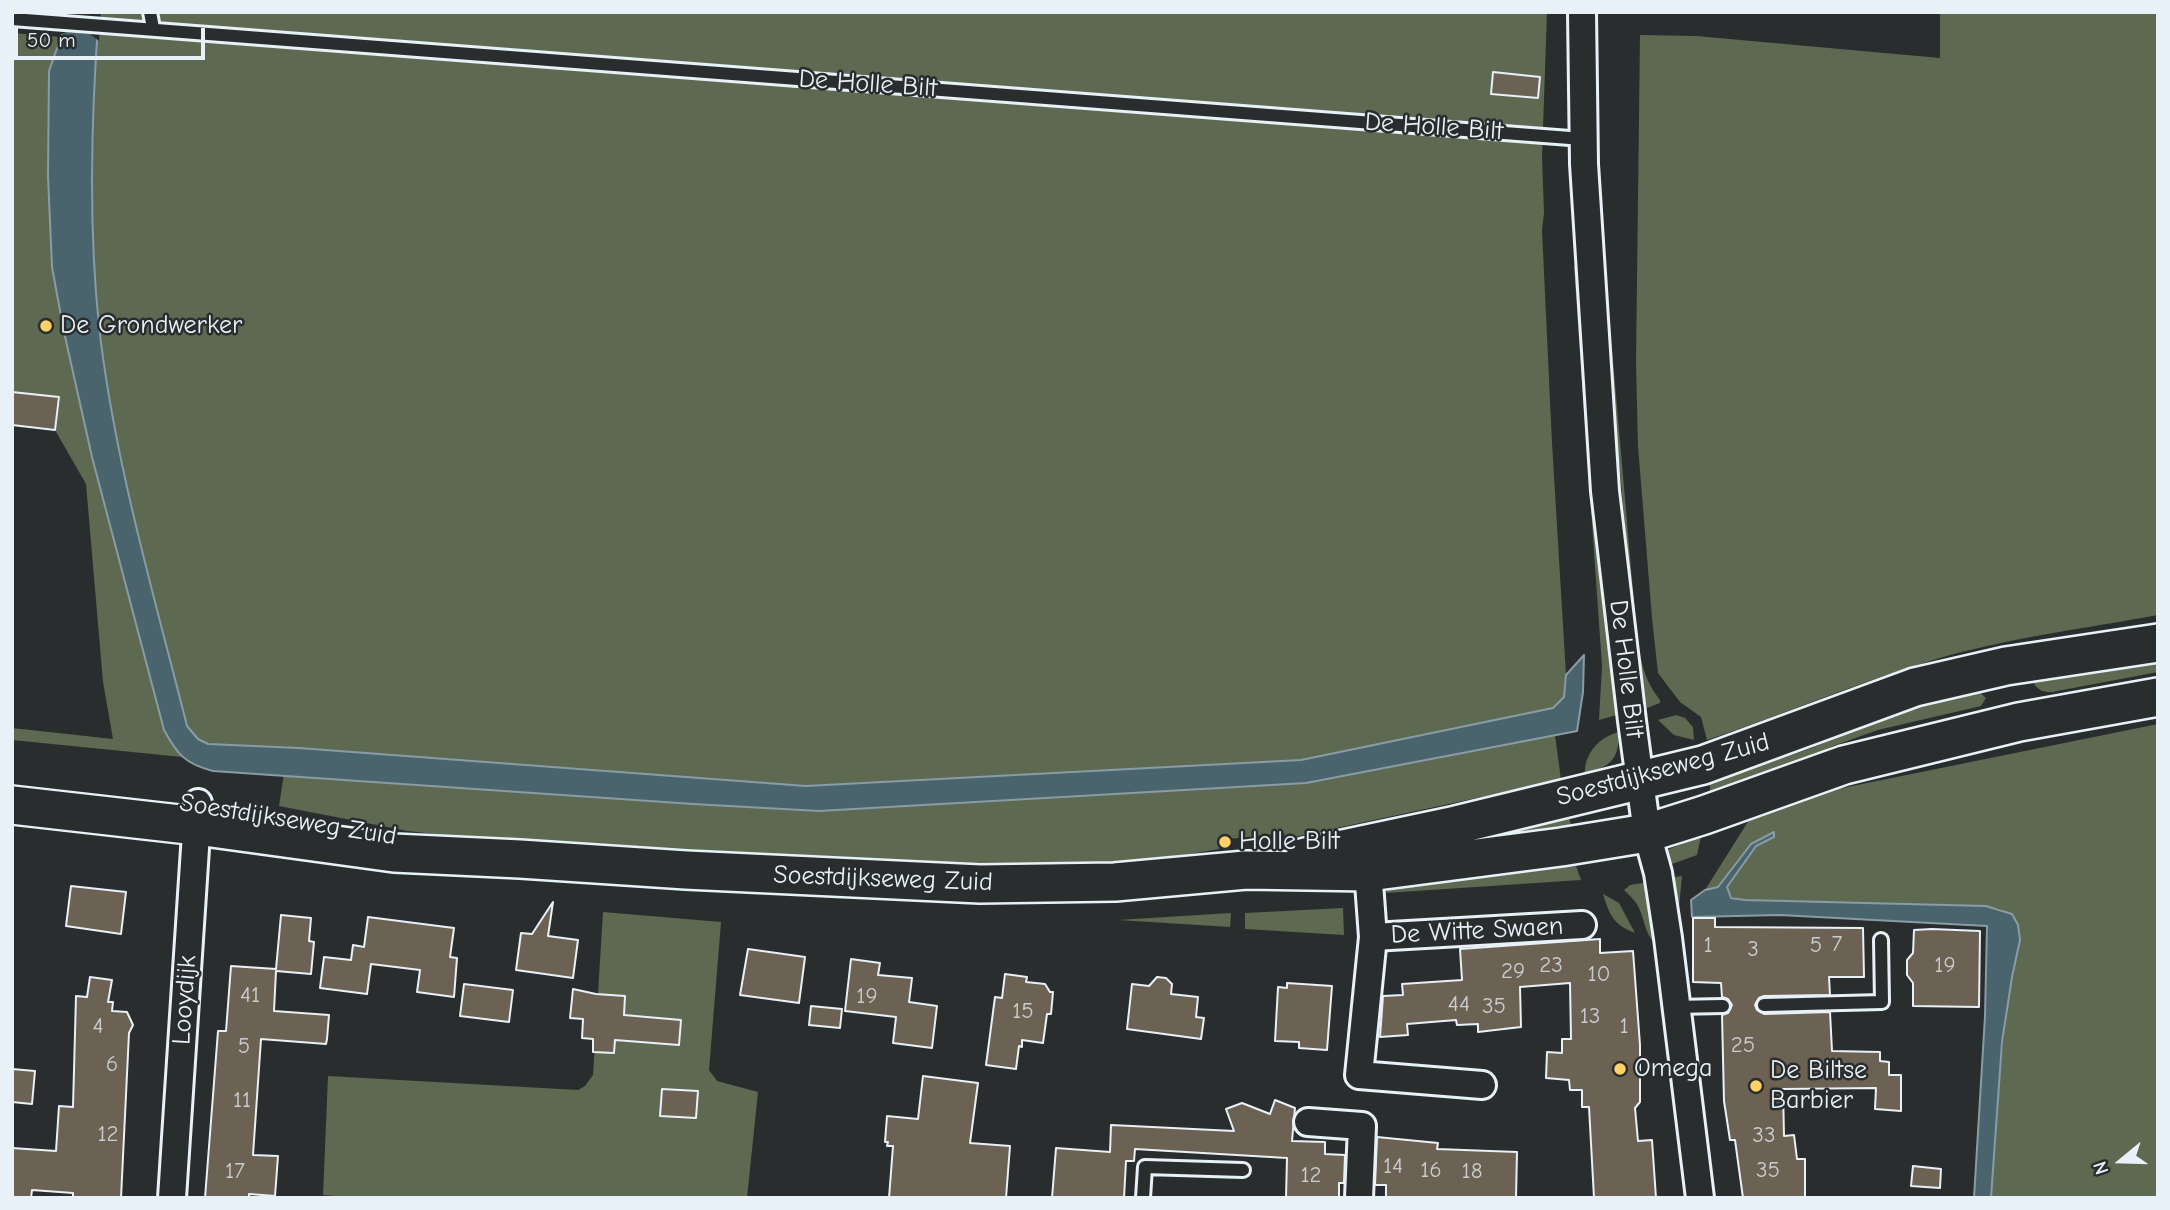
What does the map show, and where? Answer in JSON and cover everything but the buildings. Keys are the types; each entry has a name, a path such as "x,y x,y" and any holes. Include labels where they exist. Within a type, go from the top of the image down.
{"main road":[{"name":"Soestdijkseweg Zuid","path":"1367,858 1456,825 1731,757 1915,687 2006,666 2158,643"},
{"name":"Soestdijkseweg Zuid","path":"12,805 197,815 271,811 389,837 520,859 981,884 1115,882 1367,858 1521,853 1647,833 1704,816 1844,765 2019,722 2158,697"},
{"name":"Soestdijkseweg Zuid","path":"12,789 141,797 197,815"}],"street":[{"name":"De Holle Bilt","path":"1582,12 1583,139 1605,491 1629,701 1647,833 1658,873 1700,1198"},
{"name":"Looydijk","path":"172,1198 197,815"},
{"name":"De Witte Swaen","path":"1367,858 1373,937 1359,1075 1482,1085"},
{"name":"De Witte Swaen","path":"1373,937 1582,925"},
{"path":"1308,1122 1362,1126 1359,1198"}],"lane":[{"path":"150,12 153,28"},
{"name":"De Holle Bilt","path":"12,19 1583,139"},
{"path":"1764,1005 1882,1002 1881,940"},
{"path":"1675,1007 1723,1006"},
{"path":"1143,1198 1145,1167 1243,1170"}],"green space":[{"path":"99,12 1547,12 1542,230 1566,675 1564,697 1553,708 1301,760 806,786 299,748 208,744 198,739 187,726 136,528 106,377 99,326 92,208 94,90"},
{"path":"1940,12 2158,12 2158,615 1961,652 1876,679 1707,740 1701,717 1680,702 1658,673 1652,618 1638,446 1636,362 1640,35 1696,36 1940,58"},
{"path":"12,33 61,37 49,71 48,176 52,267 92,457 164,730 182,757 12,740 12,728 113,739 103,682 86,484 55,430 60,398 12,392"},
{"path":"1579,254 1617,715 1599,720 1602,666 1574,267"},
{"path":"1600,254 1604,257 1639,649 1648,680 1660,700 1660,703 1647,708 1640,678 1633,614"},
{"path":"2158,655 2158,672 2052,692 2041,690 2033,682 2036,676"},
{"path":"1976,689 1986,698 1981,706 1878,730 1833,746 1762,782 1710,802 1710,783 1812,748 1914,706"},
{"path":"1676,715 1685,718 1693,727 1694,740 1674,735 1658,720"},
{"path":"2158,724 2158,1198 1991,1198 2004,1036 2020,940 2001,909 1986,906 1745,900 1705,890 1749,820 1808,795"},
{"path":"1619,732 1617,749 1612,760 1601,768 1585,773 1587,759 1594,747 1606,737"},
{"path":"1555,735 1561,780 1285,839 1284,833 1219,840 1219,849 1120,866 1008,869 540,846 408,831 279,806 284,774 819,811 1306,783"},
{"path":"1567,807 1571,825 1442,841"},
{"path":"1701,836 1697,855 1669,865 1667,850"},
{"path":"1576,866 1581,880 1385,893 1396,885"},
{"path":"1682,876 1676,937 1669,878"},
{"path":"1649,882 1660,948 1649,935 1638,905 1624,890 1630,885"},
{"path":"1603,894 1619,903 1635,933 1613,918"},
{"path":"1343,908 1344,935 1245,929 1245,913"},
{"path":"603,912 721,922 709,1070 717,1081 758,1092 747,1198 359,1198 323,1195 328,1076 578,1090 585,1086 593,1075"},
{"path":"1231,913 1230,927 1118,920"}],"water":[{"path":"62,12 99,12 94,90 92,208 99,326 106,376 136,527 187,726 198,739 208,744 299,748 806,786 1301,760 1553,708 1564,697 1566,675 1584,655 1583,692 1577,731 1306,783 819,811 213,771 195,765 178,752 164,730 92,457 52,267 48,176 49,71 61,37"},
{"path":"1774,832 1774,837 1756,846 1727,887 1731,898 1986,906 2012,914 2018,925 2020,940 2002,1042 1991,1198 1974,1198 1985,1016 1987,926 1780,915 1692,917 1691,900 1705,890 1718,887 1751,844"}],"pier":[{"path":"59,12 101,12 99,41 90,34 67,32 59,35"}],"place":[{"name":"De Grondwerker","path":"46,326"},
{"name":"Holle Bilt","path":"1225,842"},
{"name":"Omega","path":"1620,1069"},
{"name":"De Biltse Barbier","path":"1756,1086"}]}
